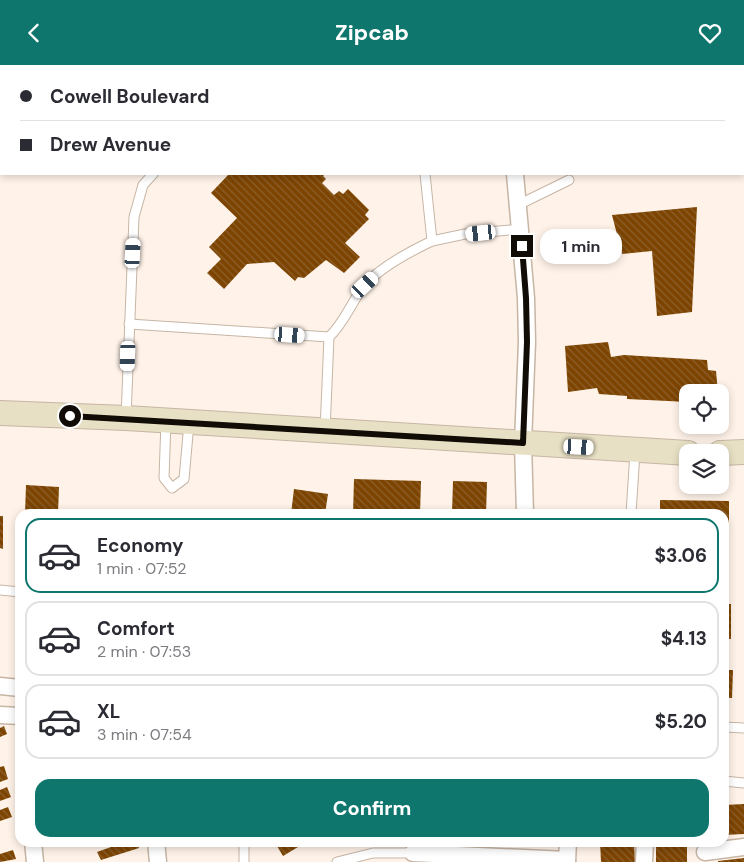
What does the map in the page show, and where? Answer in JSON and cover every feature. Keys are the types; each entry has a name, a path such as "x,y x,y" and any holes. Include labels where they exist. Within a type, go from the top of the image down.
{"main road":[{"path":"0,413 126,418 679,452"},
{"path":"729,453 744,452"}],"street":[{"path":"515,175 526,298 527,342 523,443 524,509"},
{"path":"0,686 15,688"},
{"path":"0,715 15,719"},
{"path":"34,847 35,862"},
{"path":"157,847 158,862"},
{"path":"413,853 567,861 568,847"},
{"path":"644,862 645,847"},
{"path":"705,852 744,847"}],"lane":[{"path":"126,418 134,217 143,185 153,175"},
{"path":"425,175 432,241"},
{"path":"518,205 569,180"},
{"path":"325,431 329,337 338,328 365,285 379,272 432,241 465,234 521,229"},
{"path":"129,324 329,337"},
{"path":"178,422 184,479 172,488 164,478 178,422"},
{"path":"631,509 635,450"},
{"path":"0,590 15,591"},
{"path":"729,727 744,728"},
{"path":"729,782 744,783"},
{"path":"244,847 244,862"},
{"path":"337,862 374,853 413,853"}],"building":[{"path":"228,175 324,175 326,179 322,183 334,195 339,191 343,194 348,189 369,210 365,215 369,219 345,243 360,257 344,273 326,260 304,278 298,277 295,281 274,262 247,264 224,289 207,273 221,259 209,247 237,218 211,193"},
{"path":"697,207 692,312 657,316 652,251 622,254 612,215"},
{"path":"608,342 611,357 624,355 707,360 708,370 716,371 717,384 679,384 679,402 627,399 627,396 599,394 597,388 568,392 565,346"},
{"path":"354,479 421,481 420,509 353,509"},
{"path":"453,481 487,482 486,509 452,509"},
{"path":"26,485 59,487 58,509 25,509"},
{"path":"294,489 328,494 326,509 292,509"},
{"path":"660,500 729,501 729,509 660,509"},
{"path":"0,516 3,516 3,549 0,548"},
{"path":"729,604 731,604 731,639 729,639"},
{"path":"729,670 733,670 732,698 729,698"},
{"path":"4,726 7,734 0,737 0,728"},
{"path":"4,766 8,779 0,782 0,767"},
{"path":"7,787 11,797 0,801 0,790"},
{"path":"744,804 744,834 729,835 729,805"},
{"path":"8,807 12,817 0,821 0,810"},
{"path":"111,847 139,848 101,860 97,852"},
{"path":"278,847 298,847 283,856"},
{"path":"600,847 634,847 635,862 601,862"},
{"path":"656,847 687,847 687,862 656,862"},
{"path":"13,850 16,859 0,862 0,854"},
{"path":"744,858 744,862 718,862 718,861"}],"route":[{"path":"70,416 523,443 527,342 522,246"}]}
